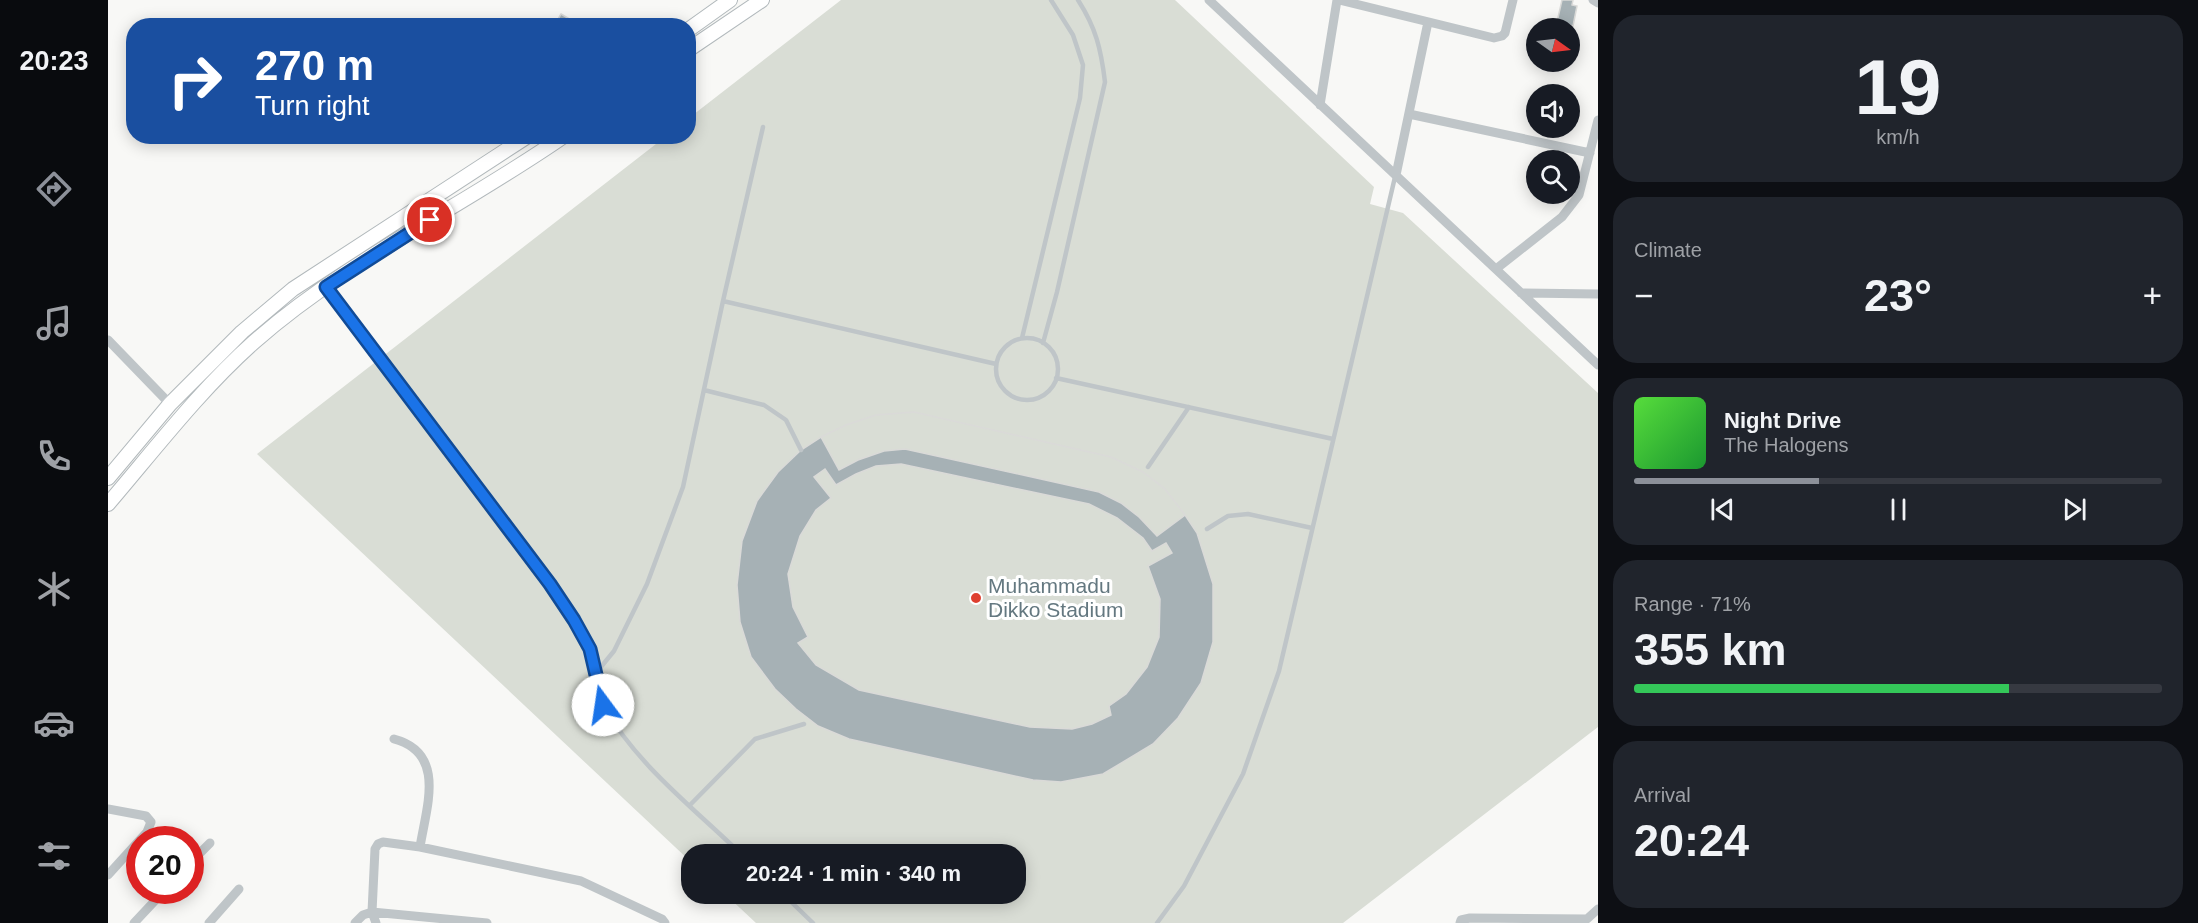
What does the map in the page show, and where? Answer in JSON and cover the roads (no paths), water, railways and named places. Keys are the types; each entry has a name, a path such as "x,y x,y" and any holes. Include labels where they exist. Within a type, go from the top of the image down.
{"main road":[{"path":"696,24 730,0"},
{"path":"696,45 762,0"},
{"path":"108,478 170,404 242,332 293,289 516,144"},
{"path":"108,504 182,418 253,343 326,287 551,144"}],"street":[{"path":"1209,0 1598,365"},
{"path":"1320,105 1338,0 1494,38 1505,33 1514,0"},
{"path":"1593,0 1598,3"},
{"path":"1396,176 1428,22"},
{"path":"1409,114 1593,149"},
{"path":"1496,269 1562,217 1579,195 1593,149 1598,120"},
{"path":"1521,293 1598,294"},
{"path":"110,346 170,404"},
{"path":"394,739 408,743 418,752 428,767 430,782 420,848"},
{"path":"108,809 146,816 151,822 147,832 108,874"},
{"path":"376,923 372,912 375,849 378,843 383,842 581,881 662,919 665,923"},
{"path":"204,849 210,843"},
{"path":"209,923 239,889"},
{"path":"134,923 152,904"},
{"path":"1460,923 1461,920 1470,918 1551,921 1587,919 1598,909"},
{"path":"356,923 363,915 372,912 487,923"}],"lane":[{"path":"1022,338 1080,98 1083,65 1073,35 1051,0"},
{"path":"1043,343 1057,292 1105,82 1101,52 1094,27 1078,0"},
{"path":"596,673 614,651 647,584 683,487 763,127"},
{"path":"1157,923 1184,886 1243,774 1279,671 1396,176"},
{"path":"326,287 550,584 574,620 590,649 603,705 622,735 655,771 731,844"},
{"path":"723,301 996,364"},
{"path":"1022,338 1043,343 1054,354 1058,370 1056,378 1048,392 1042,397 1034,400 1018,400 1005,392 997,379 996,364 1002,350 1022,338"},
{"path":"1056,378 1333,439"},
{"path":"704,390 764,405 786,420 801,450"},
{"path":"1148,467 1189,407"},
{"path":"1207,529 1228,516 1248,514 1312,528"},
{"path":"690,805 755,739 804,724"},
{"path":"793,904 813,923"}],"place":[{"name":"Muhammadu Dikko Stadium","path":"976,598"}]}
